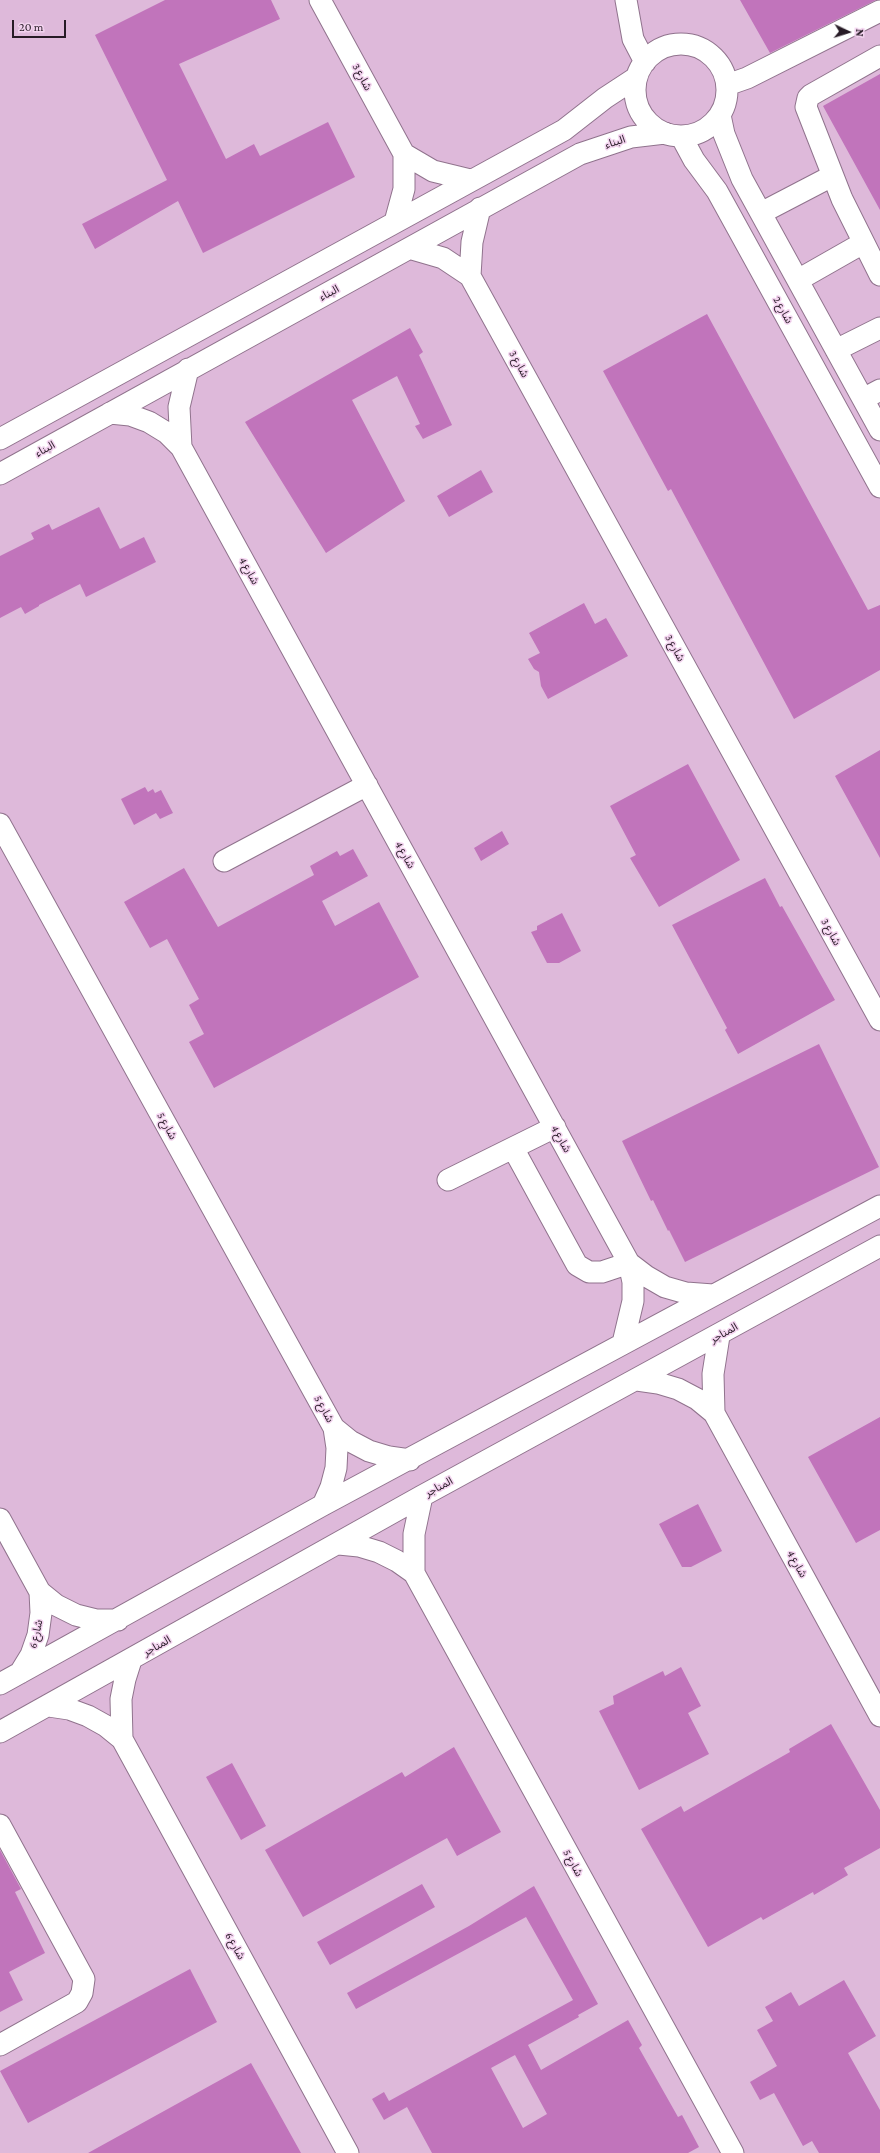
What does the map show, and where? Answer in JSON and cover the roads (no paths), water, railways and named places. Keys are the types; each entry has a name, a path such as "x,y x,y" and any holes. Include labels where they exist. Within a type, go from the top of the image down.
{"street":[{"name":"شارع 3","path":"320,0 404,154 404,189 395,222"},
{"path":"0,439 470,180 564,130 641,69 656,51 670,45 686,44 701,48 714,57 723,70 727,85 726,100 720,115 710,126 696,134 673,135 653,126 643,116 638,104 635,90 641,69 632,39 626,0"},
{"path":"727,85 747,78 880,11"},
{"path":"880,56 811,95 808,98 806,107 832,176 863,243 880,275"},
{"path":"720,115 724,134 742,179 836,350 872,394 880,430"},
{"name":"البناء","path":"0,474 188,368 412,248 480,208 580,154 631,137 673,135"},
{"name":"شارع 2","path":"673,135 717,191 880,487"},
{"path":"404,154 433,171 470,180"},
{"path":"761,213 832,176"},
{"path":"470,276 472,242 480,208"},
{"path":"798,280 863,243"},
{"name":"شارع 3","path":"412,248 443,258 470,276 880,1020"},
{"path":"836,350 880,328"},
{"name":"شارع 4","path":"181,447 179,407 188,368"},
{"name":"شارع 4","path":"110,413 130,415 150,422 167,433 181,447 629,1263 633,1282 633,1301 623,1343"},
{"path":"224,861 367,785"},
{"name":"شارع 5","path":"0,824 334,1428 337,1448 336,1468 331,1487 323,1505"},
{"path":"448,1180 555,1127"},
{"path":"513,1148 577,1266 589,1272 602,1272 629,1263"},
{"path":"0,1684 118,1620 323,1505 410,1460 623,1343 880,1206"},
{"name":"المناجر","path":"0,1732 49,1706 422,1496 719,1336 880,1246"},
{"name":"شارع 4","path":"629,1263 646,1276 665,1287 686,1293 713,1296"},
{"name":"شارع 4","path":"714,1413 713,1374 719,1336"},
{"name":"شارع 4","path":"637,1380 658,1383 678,1389 697,1399 714,1413 880,1716"},
{"name":"شارع 5","path":"334,1428 350,1441 369,1451 389,1457 410,1460"},
{"name":"شارع 5","path":"414,1573 414,1534 422,1496"},
{"name":"شارع 6","path":"0,1519 40,1592 56,1605 76,1615 96,1620 118,1620"},
{"name":"شارع 5","path":"338,1544 359,1546 379,1552 397,1561 414,1573 733,2153"},
{"name":"شارع 6","path":"20,1673 31,1655 38,1635 41,1613 40,1592"},
{"name":"شارع 6","path":"122,1739 121,1699 131,1660"},
{"name":"شارع 6","path":"49,1706 69,1709 88,1716 106,1726 122,1739 348,2153"},
{"path":"0,1825 84,1979 82,1994 77,2002 0,2045"}]}
